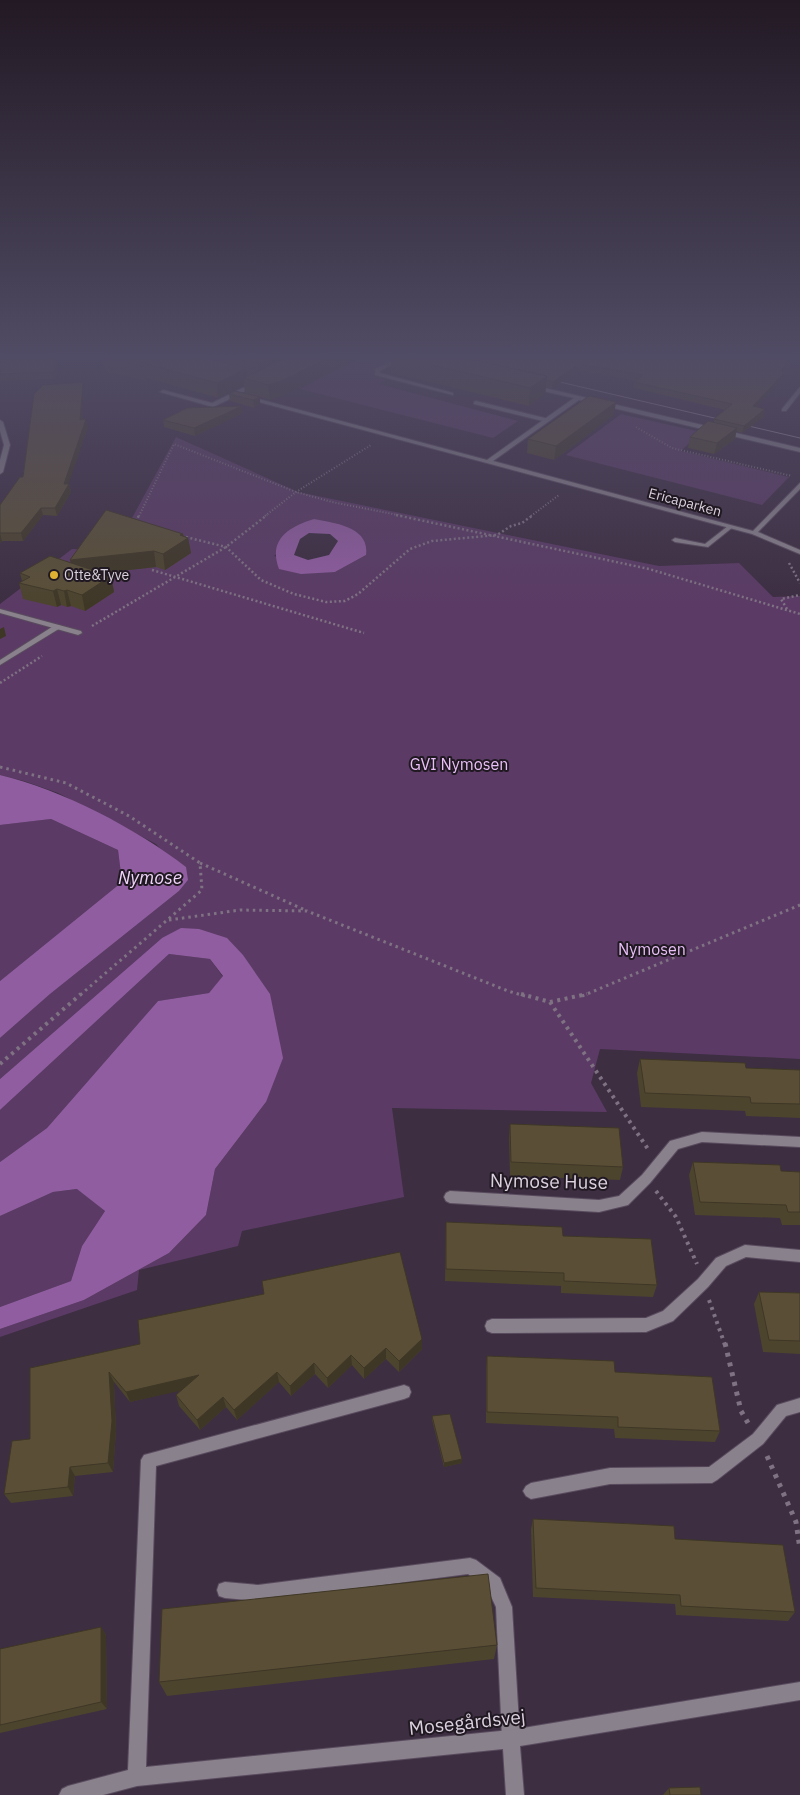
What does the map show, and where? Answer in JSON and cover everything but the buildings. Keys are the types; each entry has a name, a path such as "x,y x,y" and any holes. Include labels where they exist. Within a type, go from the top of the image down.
{"street":[{"path":"0,472 7,445 5,438"},
{"name":"Ericaparken","path":"397,438 730,526 754,533 800,552"},
{"path":"488,462 522,438"},
{"path":"748,438 800,450"},
{"path":"754,533 800,485"},
{"path":"676,540 706,546 730,526"},
{"path":"0,610 78,633"},
{"path":"0,663 58,627"},
{"name":"Nymose Huse","path":"450,1198 599,1206 623,1202 646,1179 674,1145 702,1137 800,1142"},
{"path":"492,1326 646,1325 668,1316 703,1283 721,1262 744,1250 800,1256"},
{"path":"137,1777 149,1460 404,1392"},
{"path":"531,1491 610,1476 712,1476 758,1439 782,1410 800,1405"},
{"path":"225,1590 258,1593 470,1566 494,1584 504,1607 515,1795"},
{"name":"Mosegårdsvej","path":"68,1795 137,1777 511,1739 800,1691"}],"path":[{"path":"78,633 106,620 226,547 296,492 383,438"},
{"path":"654,438 672,448 800,478"},
{"path":"135,525 174,444 296,492 332,502 497,535 649,569 800,614"},
{"path":"180,536 226,547 261,580 294,594 326,602 345,601 358,594 410,549 432,541 497,535 511,526 522,523 572,484"},
{"path":"794,563 788,563 800,583"},
{"path":"152,570 364,633"},
{"path":"787,610 781,599 800,595"},
{"path":"0,683 47,653"},
{"path":"0,767 66,782 129,816 200,863 307,911 508,991 550,1002 585,995 800,905"},
{"path":"0,1064 202,890 200,863"},
{"path":"168,920 240,910 307,911"},
{"path":"550,1002 560,1020 649,1150 646,1179 676,1218 698,1265 725,1344 741,1411 774,1470 796,1522 800,1549"}],"green space":[{"path":"176,438 178,438 298,492 659,566 739,563 773,597 800,596 800,1059 600,1049 591,1083 607,1112 392,1108 404,1197 242,1231 238,1246 139,1270 137,1290 0,1337 0,1329 84,1300 169,1253 206,1215 215,1169 266,1102 243,955 162,938 0,1079 0,1038 50,994 179,891 188,880 156,844 58,793 0,775 0,604 72,549 114,551","holes":["314,519 366,555 335,572 274,556"]},
{"path":"589,438 695,438 681,451 789,477 762,505 566,455"},
{"path":"51,819 118,850 122,882 0,981 0,825"},
{"path":"169,954 210,959 223,977 209,993 158,1001 47,1128 0,1162 0,1110"},
{"path":"78,1189 105,1211 82,1246 71,1281 0,1307 0,1216 53,1192"}],"water":[{"path":"314,519 332,522 357,532 363,538 366,546 366,555 335,572 301,574 279,569 276,559 278,543 289,531","holes":["309,533 330,534 338,541 329,555 308,560 294,555 300,539"]},
{"name":"Nymose","path":"0,775 23,781 73,800 122,825 186,867 188,880 179,891 50,994 0,1038 0,981 122,882 118,850 51,819 0,825"},
{"path":"181,928 199,929 227,938 243,955 270,994 283,1058 266,1102 215,1169 206,1215 169,1253 84,1300 0,1329 0,1307 71,1281 82,1246 105,1211 77,1189 53,1192 0,1216 0,1162 47,1128 158,1001 209,993 223,976 210,959 169,954 0,1110 0,1079 162,938"}],"place":[{"name":"Otte&Tyve","path":"54,575"}],"park label":[{"name":"GVI Nymosen","path":"459,764"},
{"name":"Nymosen","path":"652,949"}]}
